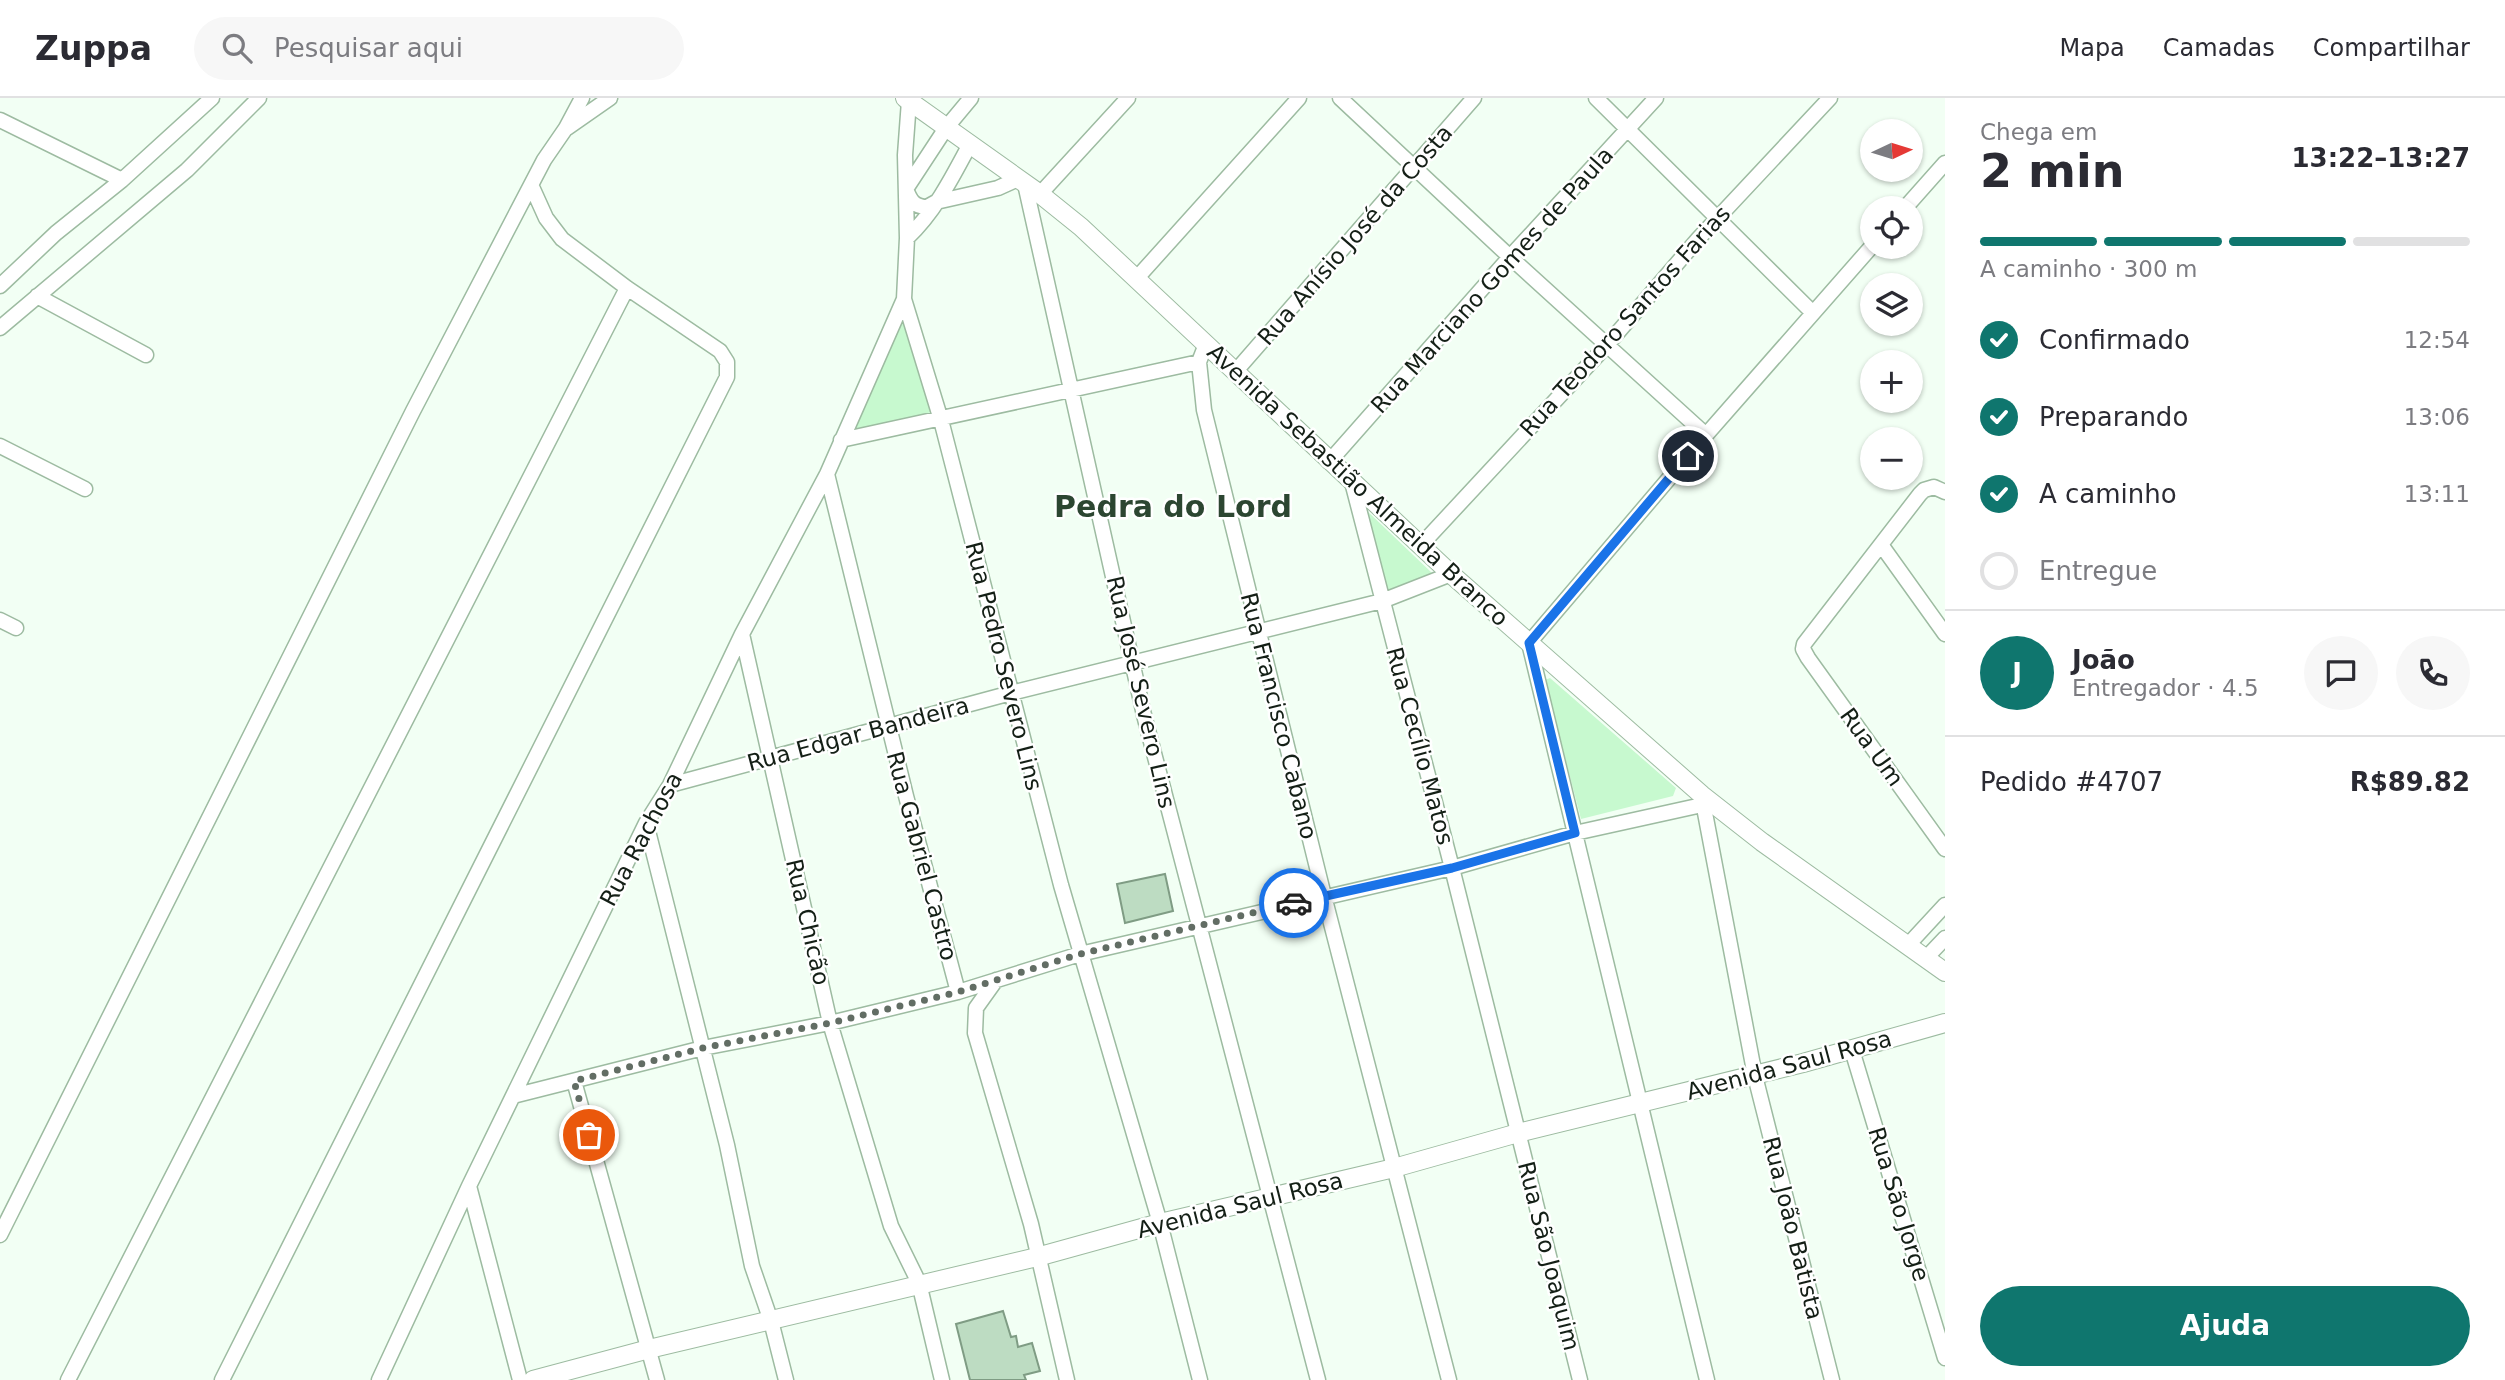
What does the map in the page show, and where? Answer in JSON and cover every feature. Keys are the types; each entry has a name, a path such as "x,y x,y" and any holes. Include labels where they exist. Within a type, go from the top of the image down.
{"street":[{"path":"0,286 56,233 122,180 212,98"},
{"path":"0,328 179,178 259,98"},
{"path":"0,1235 413,411 544,160 582,98"},
{"path":"566,128 610,98"},
{"path":"971,98 946,128 906,188 910,199 927,207 936,202 1021,181"},
{"path":"1040,194 1128,98"},
{"path":"1136,279 1299,98"},
{"path":"1340,98 1706,435"},
{"name":"Rua Anísio José da Costa","path":"1235,372 1475,98"},
{"path":"1596,98 1813,313"},
{"name":"Rua Marciano Gomes de Paula","path":"1329,462 1510,257 1656,98"},
{"name":"Rua Teodoro Santos Farias","path":"1421,545 1607,345 1717,219 1830,98"},
{"name":"Avenida Sebastião Almeida Branco","path":"907,99 969,146 1040,194 1081,227 1329,462 1702,800 1945,972"},
{"name":"Rua Pedro Severo Lins","path":"907,99 904,299 941,420 1080,954 1160,1223 1200,1380"},
{"path":"0,120 122,180"},
{"path":"907,238 921,226 969,146"},
{"path":"1916,196 1945,163"},
{"name":"Rua José Severo Lins","path":"1021,181 1144,715 1318,1380"},
{"path":"222,1380 725,382 728,366 722,352 562,239 546,218 531,187"},
{"path":"1707,1380 1529,643 1861,259"},
{"path":"68,1380 628,288"},
{"path":"37,296 146,355"},
{"name":"Rua Rachosa","path":"379,1380 468,1186 646,823 670,785 742,634 827,474 904,299"},
{"name":"Rua Francisco Cabano","path":"1206,344 1199,362 1204,410 1324,896 1449,1380"},
{"path":"841,440 1199,362"},
{"path":"0,446 85,489"},
{"name":"Rua Gabriel Castro","path":"827,474 958,992"},
{"name":"Rua Cecílio Matos","path":"1352,482 1518,1133"},
{"path":"1945,492 1934,487 1924,490 1882,546 1945,634"},
{"name":"Rua Um","path":"1882,546 1804,644 1803,649 1945,849"},
{"name":"Rua Edgar Bandeira","path":"670,785 1011,693 1382,601 1451,574"},
{"path":"0,620 16,628"},
{"name":"Rua Chicão","path":"742,634 830,1023 891,1226 919,1283 942,1380"},
{"path":"513,1096 703,1048 830,1023 958,992 1080,954 1452,868 1702,800"},
{"name":"Rua João Batista","path":"1702,800 1755,1076 1832,1380"},
{"path":"646,823 727,1145 752,1266 771,1321 786,1380"},
{"path":"1908,945 1945,905"},
{"path":"1926,958 1945,937"},
{"path":"996,980 976,1008 975,1033 1031,1224 1067,1380"},
{"name":"Avenida Saul Rosa","path":"533,1380 919,1283 1037,1257 1160,1223 1394,1168 1518,1133 1755,1076 1945,1023"},
{"name":"Rua São Jorge","path":"1853,1050 1945,1358"},
{"path":"574,1081 657,1380"},
{"name":"Rua São Joaquim","path":"1518,1133 1580,1380"},
{"path":"468,1186 520,1380"}],"green space":[{"path":"902,317 932,412 853,431"},
{"path":"1364,508 1432,573 1388,590"},
{"path":"1550,678 1676,788 1673,796 1581,819 1545,680"}],"building":[{"path":"1165,874 1173,911 1125,923 1117,884"},
{"path":"1003,1311 1011,1337 1016,1336 1018,1347 1032,1343 1040,1371 1024,1375 1026,1380 970,1380 956,1324"}],"way so far":[{"path":"589,1135 574,1081 703,1048 830,1023 958,992 1080,954 1294,903"}],"district":[{"name":"Pedra do Lord","path":"1173,506"}],"route":[{"path":"1294,903 1452,868 1575,833 1529,643 1688,456"}]}
